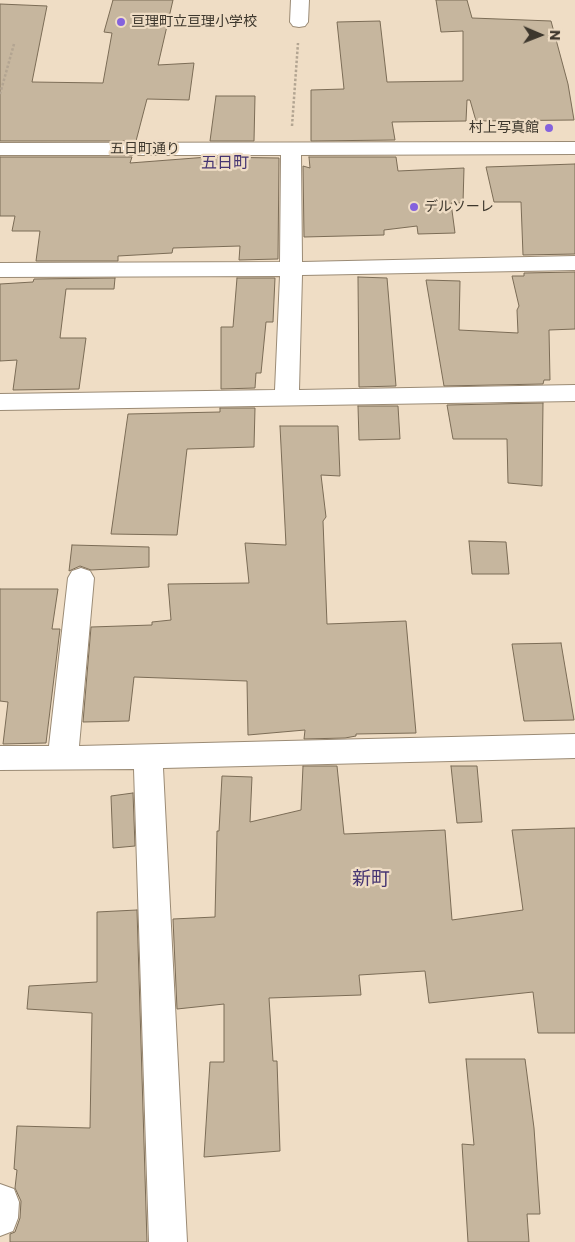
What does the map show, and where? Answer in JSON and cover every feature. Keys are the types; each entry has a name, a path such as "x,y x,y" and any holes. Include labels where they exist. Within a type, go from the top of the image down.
{"street":[{"path":"299,22 300,0"},
{"path":"287,398 291,269 291,148"},
{"name":"五日町通り","path":"0,149 575,148"},
{"path":"0,270 291,269 575,263"},
{"path":"0,402 575,393"},
{"path":"63,757 81,578"},
{"path":"0,758 148,757 575,746"},
{"path":"148,757 168,1242"}],"path":[{"path":"291,148 299,22"},
{"path":"0,94 14,44"}],"building":[{"path":"113,0 173,0 158,65 194,63 189,100 147,99 136,141 0,141 0,4 47,6 32,82 103,83 112,33 104,32"},
{"path":"436,0 467,0 472,18 551,21 568,84 574,120 476,121 470,100 467,100 466,121 392,122 395,140 311,141 311,90 344,89 337,22 380,21 387,82 463,81 463,31 441,32"},
{"path":"216,96 255,96 254,141 210,141"},
{"path":"0,157 132,157 130,163 208,157 279,158 278,259 239,260 240,246 173,248 172,253 118,256 118,261 36,261 40,231 12,231 15,216 0,216"},
{"path":"309,157 396,157 398,171 464,168 463,203 451,203 455,233 418,234 417,226 384,230 384,235 304,237 303,166 310,168"},
{"path":"575,164 575,254 523,255 521,202 494,202 486,167"},
{"path":"575,272 575,329 549,330 550,380 544,380 543,384 444,386 426,280 460,281 459,330 518,333 517,310 519,306 512,276 524,276 524,273"},
{"path":"358,277 387,278 396,386 359,387"},
{"path":"115,278 114,289 66,289 60,338 86,338 79,389 13,390 17,360 0,361 0,284 33,282 34,279"},
{"path":"237,278 275,278 273,322 266,322 261,373 256,373 255,388 221,389 221,327 233,327"},
{"path":"543,403 542,486 508,483 507,439 453,439 447,405"},
{"path":"358,406 398,406 400,439 359,440"},
{"path":"220,408 255,408 254,447 187,449 177,535 111,534 128,414 220,412"},
{"path":"280,426 338,426 340,476 321,475 326,517 323,521 327,624 406,621 416,733 356,734 356,736 345,738 304,739 305,730 248,735 247,681 134,677 129,721 83,722 91,627 152,625 152,622 171,620 168,584 249,583 245,543 286,545"},
{"path":"469,541 506,542 509,574 472,574"},
{"path":"72,545 149,547 149,567 91,570 80,566 69,571"},
{"path":"0,589 58,589 52,629 60,629 46,743 3,744 8,702 0,701"},
{"path":"561,643 574,720 524,721 512,644"},
{"path":"303,766 337,766 344,834 445,830 452,920 523,910 512,830 575,828 575,1033 538,1033 533,992 429,1003 425,971 359,975 361,995 269,998 273,1061 277,1061 280,1151 204,1157 210,1062 224,1062 224,1004 177,1009 173,919 215,917 217,831 219,831 222,776 252,777 250,822 301,810"},
{"path":"451,766 477,766 482,822 457,823"},
{"path":"133,793 135,846 113,848 111,796"},
{"path":"137,910 147,1242 10,1242 10,1234 15,1232 20,1218 21,1201 15,1188 17,1170 14,1169 17,1126 90,1128 92,1013 27,1009 29,986 97,982 97,912"},
{"path":"466,1059 525,1059 534,1128 540,1214 527,1214 529,1242 468,1242 462,1144 474,1145"}],"place":[{"name":"亘理町立亘理小学校","path":"121,22"},
{"name":"村上写真館","path":"549,128"},
{"name":"デルソーレ","path":"414,207"}],"district":[{"name":"五日町","path":"225,164"},
{"name":"新町","path":"371,880"}]}
